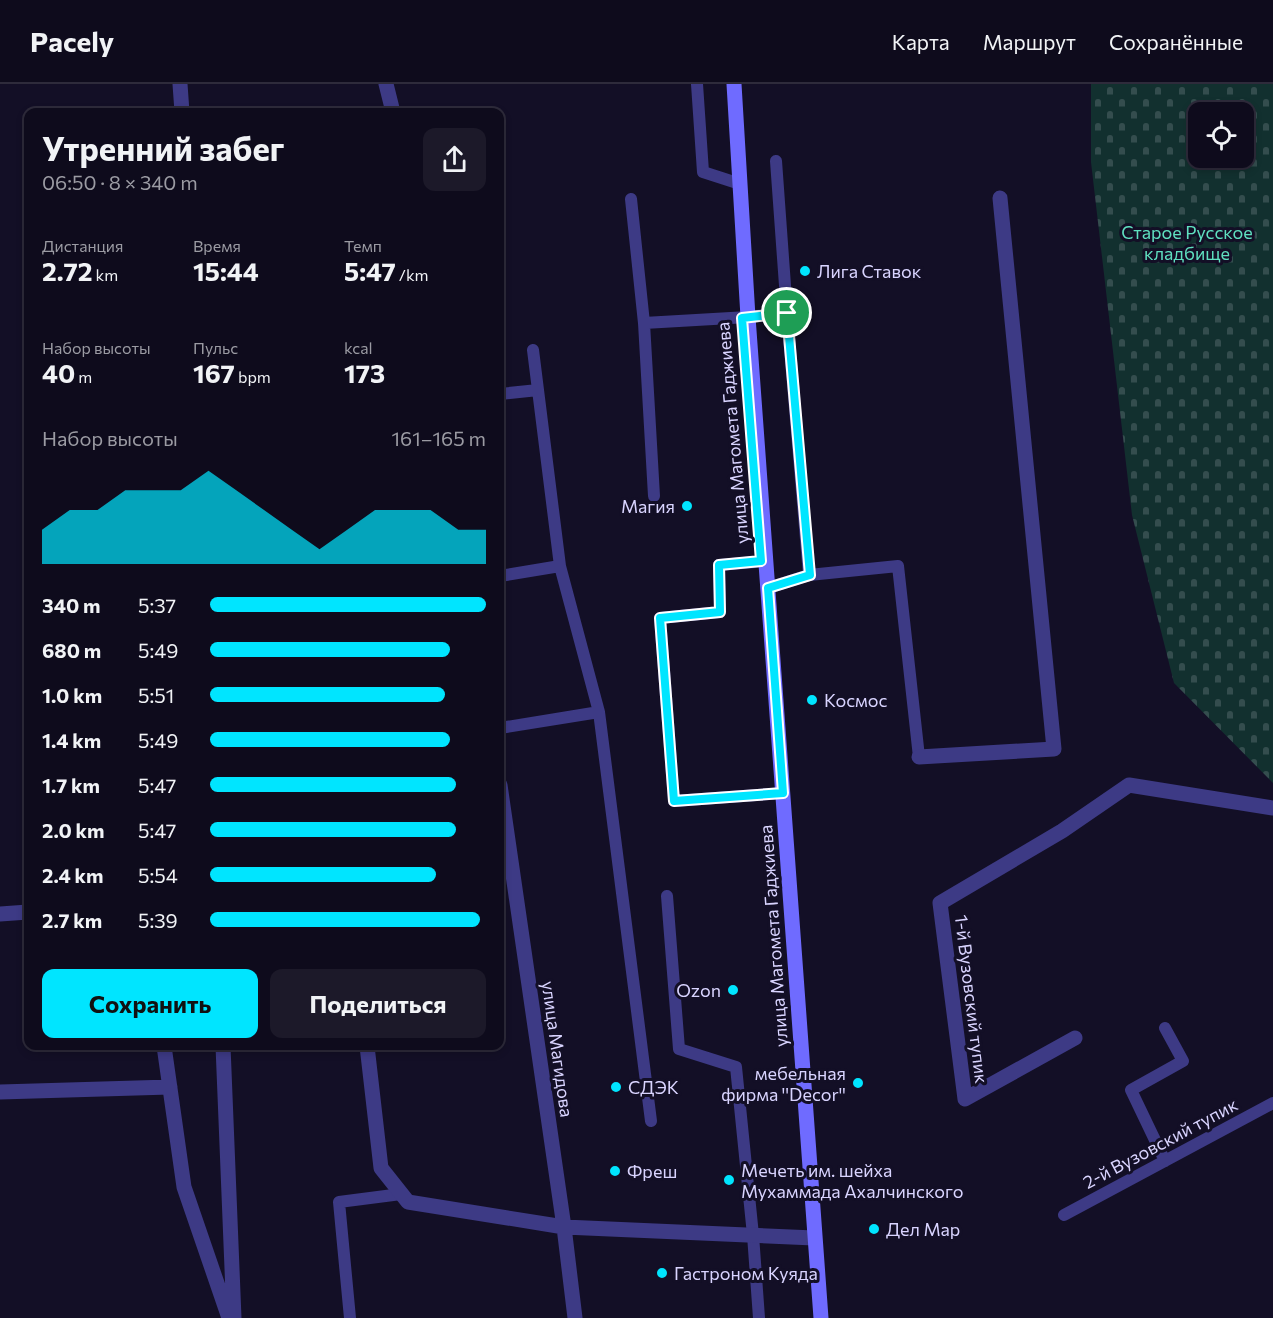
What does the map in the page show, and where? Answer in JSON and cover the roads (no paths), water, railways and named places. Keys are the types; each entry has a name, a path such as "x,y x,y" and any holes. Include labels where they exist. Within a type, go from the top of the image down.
{"main road":[{"name":"улица Магомета Гаджиева","path":"728,84 764,561 811,1238 814,1318"},
{"name":"улица Магомета Гаджиева","path":"734,84 745,317"},
{"name":"улица Магомета Гаджиева","path":"764,561 768,588 780,793"},
{"name":"улица Магомета Гаджиева","path":"811,1238 821,1318"}],"street":[{"path":"180,84 182,108"},
{"path":"386,84 392,108"},
{"path":"919,757 1054,749 1000,198"},
{"name":"1-й Вузовский тупик","path":"1075,1038 965,1099 940,903 1062,831 1129,785 1273,808"},
{"name":"улица Магидова","path":"504,813 575,1318"},
{"path":"0,914 24,912"},
{"path":"165,1050 184,1187 229,1318"},
{"path":"223,1050 234,1318"},
{"path":"367,1050 381,1168 408,1202 564,1227 811,1238"},
{"path":"0,1092 170,1087"}],"lane":[{"path":"697,84 703,172 734,182"},
{"path":"776,161 810,575"},
{"path":"631,199 644,323 654,496"},
{"path":"644,323 787,313"},
{"path":"533,350 560,566 599,712 651,1121"},
{"path":"504,394 537,390"},
{"path":"764,561 719,565 720,612 660,618 674,801 780,793"},
{"path":"504,575 560,566"},
{"path":"768,588 810,575 898,566 919,757"},
{"path":"504,727 599,712"},
{"path":"667,896 679,1049 736,1067 759,1318"},
{"path":"1165,1161 1131,1090 1183,1061 1166,1028"},
{"name":"2-й Вузовский тупик","path":"1064,1215 1273,1103"},
{"path":"350,1318 339,1202 401,1194"}],"place":[{"name":"Лига Ставок","path":"805,271"},
{"name":"Магия","path":"687,506"},
{"name":"Космос","path":"812,700"},
{"name":"Ozon","path":"733,990"},
{"name":"мебельная фирма ''Decor''","path":"858,1083"},
{"name":"СДЭК","path":"616,1087"},
{"name":"Фреш","path":"615,1171"},
{"name":"Мечеть им. шейха Мухаммада Ахалчинского","path":"729,1180"},
{"name":"Дел Мар","path":"874,1229"},
{"name":"Гастроном Куяда","path":"662,1273"}],"park label":[{"name":"Старое Русское кладбище","path":"1187,242"}]}
